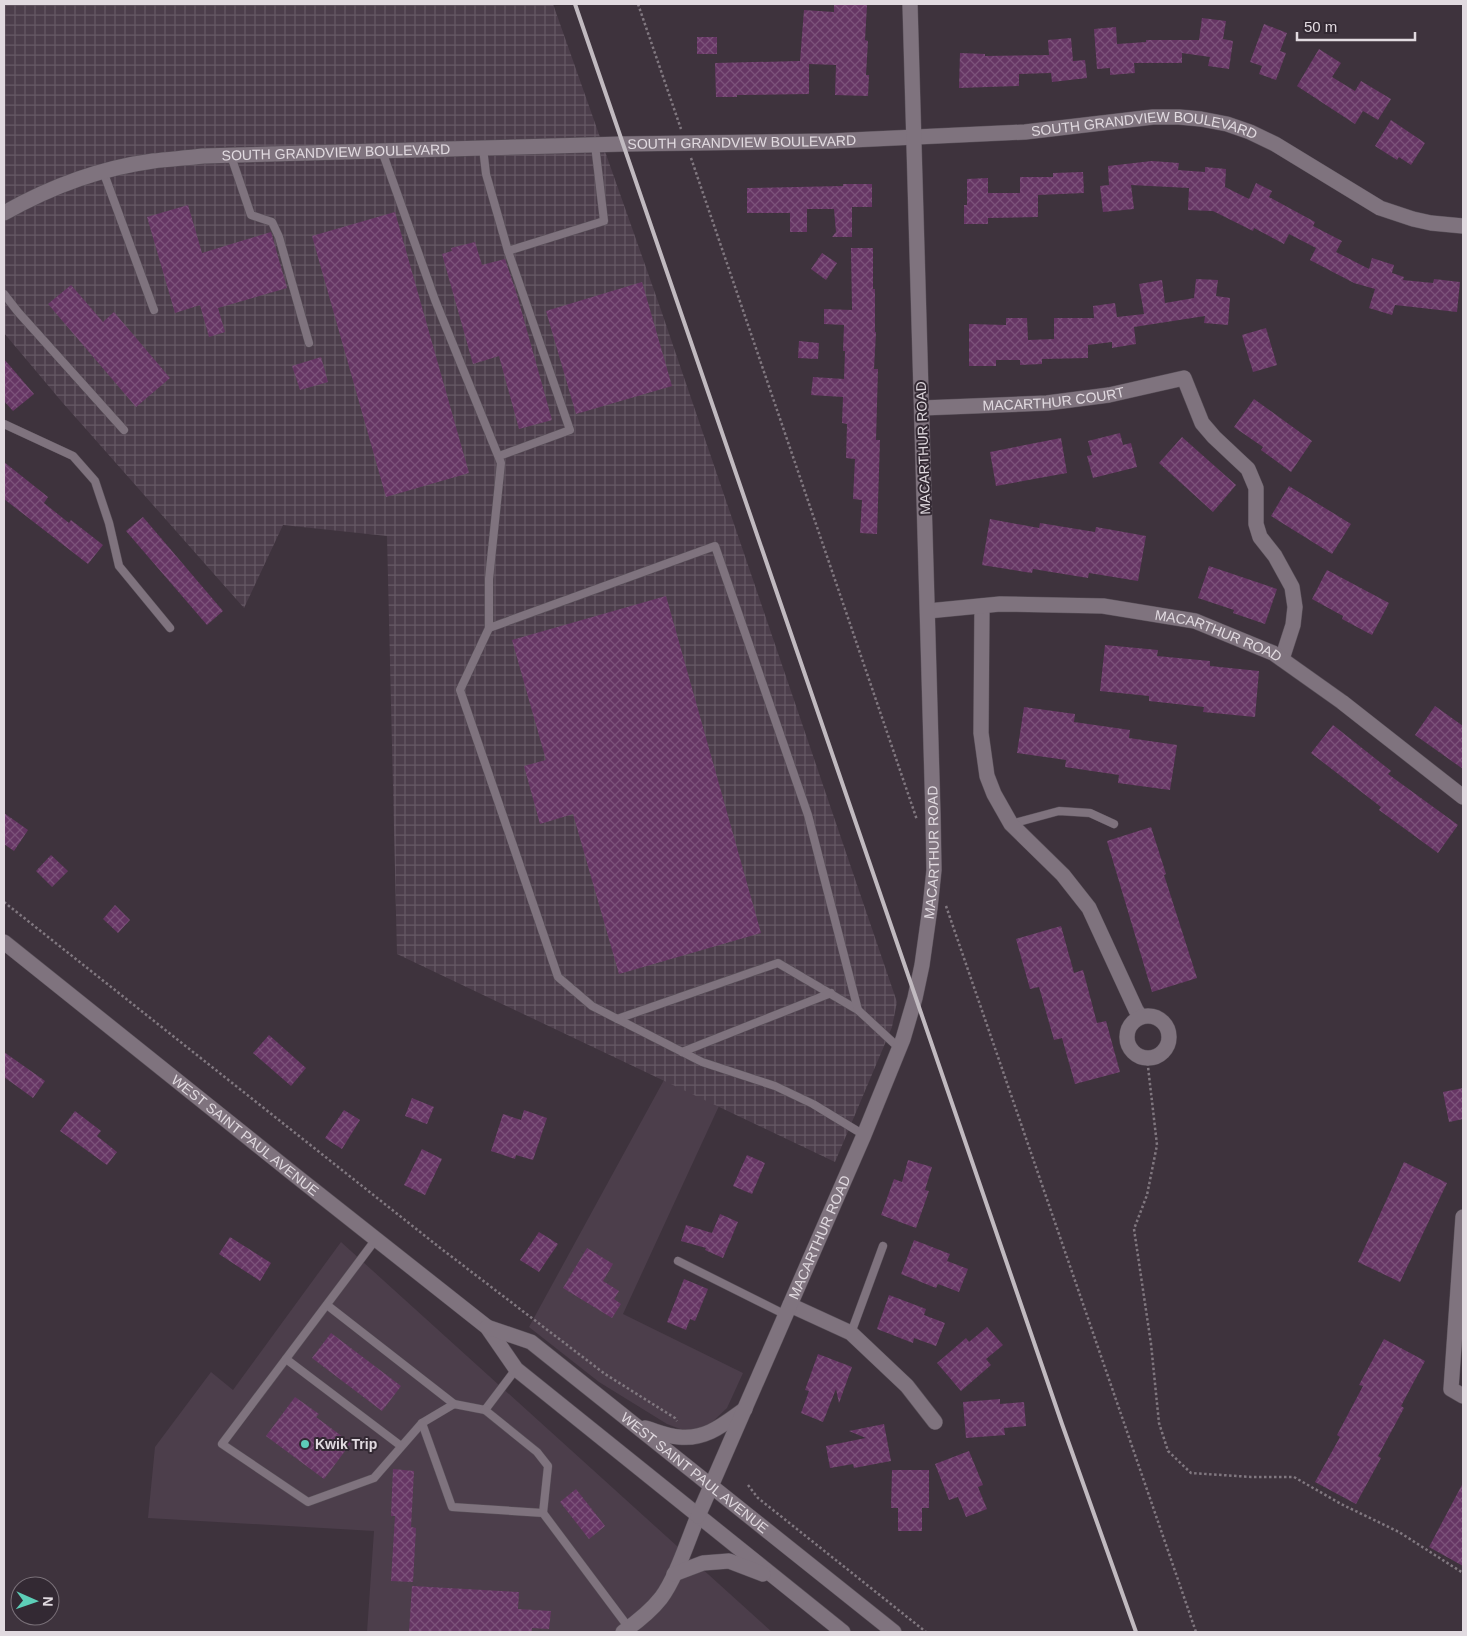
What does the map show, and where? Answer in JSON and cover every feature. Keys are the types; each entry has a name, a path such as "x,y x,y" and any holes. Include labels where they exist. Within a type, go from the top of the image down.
{"street":[{"name":"MACARTHUR ROAD","path":"628,1631 662,1597 674,1574 900,1048 915,998 922,965 934,870 910,4"},
{"name":"SOUTH GRANDVIEW BOULEVARD","path":"4,213 49,190 103,171 153,161 231,156 483,148 830,141 1025,132 1153,117 1201,119 1234,127 1275,144 1380,208 1431,223 1463,226"},
{"name":"MACARTHUR COURT","path":"922,408 1047,403 1109,395 1184,378 1202,423 1214,437 1248,468 1256,488 1256,524 1260,537 1275,556 1292,587 1295,607 1293,625 1282,659"},
{"name":"MACARTHUR ROAD","path":"928,610 1000,604 1102,606 1196,621 1273,653 1342,702 1463,797"},
{"path":"982,606 981,733 987,776 994,794 1011,824 1063,876 1089,908 1140,1017"},
{"name":"WEST SAINT PAUL AVENUE","path":"4,942 487,1327 516,1369 843,1632"},
{"path":"1154,1016 1165,1024 1169,1037 1168,1044 1160,1054 1147,1058 1134,1052 1127,1040 1130,1026 1140,1017 1154,1016"},
{"path":"1463,1217 1451,1388 1463,1396"},
{"path":"788,1310 851,1333 908,1386 935,1422"},
{"name":"WEST SAINT PAUL AVENUE","path":"487,1327 531,1342 894,1632"},
{"path":"638,1426 677,1437 700,1436 719,1428 746,1408"},
{"path":"674,1574 704,1563 728,1561 776,1579"}],"lane":[{"path":"508,251 604,221 595,145"},
{"path":"483,148 486,174 508,251 570,430 498,456"},
{"path":"382,151 435,300 501,464 489,579 489,628 460,690 558,977 592,1006 617,1019 702,1062 783,1090 813,1104 864,1135"},
{"path":"231,156 251,215 272,222 279,237 309,343"},
{"path":"103,171 154,310"},
{"path":"4,294 124,430"},
{"path":"4,424 73,456 95,481 109,523 119,566 170,628"},
{"path":"489,628 715,546 808,815 858,1010"},
{"path":"1011,824 1059,811 1090,813 1114,824"},
{"path":"617,1019 778,963 858,1010 900,1048"},
{"path":"682,1052 831,993"},
{"path":"376,1239 222,1444 308,1502 374,1478 422,1423 454,1404"},
{"path":"851,1333 883,1246"},
{"path":"678,1261 788,1310"},
{"path":"326,1305 454,1404 485,1410 537,1452 548,1466 543,1514 628,1631"},
{"path":"286,1358 402,1446"},
{"path":"485,1410 516,1369"},
{"path":"422,1423 452,1507 543,1514"}],"path":[{"path":"638,4 917,821"},
{"path":"4,902 439,1247 606,1374 675,1418 680,1426"},
{"path":"949,915 1196,1632"},
{"path":"1147,1058 1157,1145 1147,1195 1134,1230 1151,1344 1159,1423 1168,1452 1191,1473 1251,1478 1294,1477 1341,1504 1399,1532 1463,1573"},
{"path":"748,1486 758,1498 926,1632"}],"shaded area":[{"path":"4,4 553,4 661,310 897,1002 892,1027 835,1162 397,954 387,536 283,525 244,608 62,402 4,333"},
{"path":"664,1080 719,1106 623,1314 743,1373 727,1408 708,1426 697,1430 680,1429 667,1424 599,1382 529,1327"},
{"path":"341,1242 772,1632 367,1632 374,1531 148,1518 155,1447 211,1372 233,1390"}],"building":[{"path":"834,4 867,5 865,40 868,41 866,75 869,75 868,96 835,95 836,65 809,64 809,94 716,97 715,63 800,61 804,10 834,12"},
{"path":"1202,18 1226,21 1223,39 1233,41 1229,69 1208,66 1210,57 1182,53 1182,63 1134,63 1135,73 1110,75 1110,68 1097,69 1094,29 1116,27 1117,44 1146,42 1146,40 1199,40"},
{"path":"1264,24 1287,33 1280,51 1286,53 1276,80 1259,74 1262,66 1250,62"},
{"path":"697,37 717,37 717,54 697,54"},
{"path":"1071,38 1073,61 1085,60 1087,78 1052,82 1051,73 1019,74 1019,86 959,88 960,53 985,54 985,56 1049,55 1048,40"},
{"path":"1319,49 1341,63 1332,77 1355,91 1361,81 1391,99 1378,120 1363,111 1355,124 1297,86"},
{"path":"1391,120 1425,143 1411,165 1399,157 1397,160 1375,146"},
{"path":"1152,161 1179,163 1178,170 1205,172 1205,167 1226,169 1225,187 1249,199 1256,183 1272,191 1269,197 1315,222 1313,226 1342,241 1336,252 1369,269 1372,258 1394,265 1392,273 1404,277 1403,280 1433,283 1434,279 1460,282 1457,312 1395,305 1392,315 1369,308 1375,289 1354,283 1310,260 1316,248 1289,234 1284,244 1254,228 1253,231 1213,211 1188,210 1189,188 1131,185 1134,209 1103,212 1100,186 1109,185 1108,166"},
{"path":"1083,172 1084,193 1038,195 1038,217 988,218 988,224 964,224 964,205 967,205 967,179 988,178 988,193 1020,193 1020,177 1053,177 1053,173"},
{"path":"843,184 872,184 872,207 852,207 852,237 832,237 836,232 834,209 807,209 807,232 790,232 790,213 747,213 747,188 843,186"},
{"path":"188,205 202,253 271,232 287,288 218,308 225,332 209,337 200,305 175,313 147,217"},
{"path":"395,212 469,473 386,497 312,236"},
{"path":"475,242 482,265 505,259 552,420 519,429 499,356 473,364 442,254 452,251 451,248"},
{"path":"851,248 873,248 876,332 874,369 878,369 876,440 880,440 877,534 860,533 862,500 853,499 855,459 846,458 847,424 842,423 843,397 811,395 813,377 844,379 844,325 824,324 824,309 852,310"},
{"path":"822,253 837,263 826,280 811,269"},
{"path":"1196,279 1218,280 1216,296 1230,298 1228,325 1204,323 1205,316 1134,327 1136,344 1112,348 1112,342 1088,345 1088,358 1042,359 1042,364 1020,365 1020,360 996,360 996,366 969,366 969,324 1006,325 1006,318 1027,318 1028,340 1054,339 1054,318 1094,318 1093,306 1115,303 1117,317 1144,314 1139,284 1162,280 1165,303 1194,298"},
{"path":"642,282 672,386 576,414 546,311"},
{"path":"71,285 103,322 114,312 170,378 136,407 48,304"},
{"path":"1266,328 1277,365 1253,372 1242,335"},
{"path":"799,341 819,343 818,359 798,358"},
{"path":"321,357 328,382 300,390 292,366"},
{"path":"4,359 34,394 13,411 4,401"},
{"path":"1254,399 1312,441 1291,472 1261,450 1263,447 1234,427"},
{"path":"1120,433 1123,445 1131,443 1137,467 1093,478 1087,456 1092,455 1088,441"},
{"path":"1182,437 1236,485 1213,512 1159,463"},
{"path":"1061,438 1067,473 996,486 990,452"},
{"path":"4,462 48,497 44,503 69,523 71,520 103,545 88,564 4,499"},
{"path":"1289,486 1351,524 1332,554 1271,516"},
{"path":"143,517 223,611 207,625 126,531"},
{"path":"990,519 1039,528 1040,523 1095,532 1096,527 1146,536 1138,581 1089,573 1088,578 1033,569 1032,573 982,565"},
{"path":"1209,566 1277,589 1265,624 1233,613 1234,610 1198,598"},
{"path":"1327,570 1389,603 1372,635 1342,619 1343,616 1312,599"},
{"path":"666,596 761,933 619,974 573,814 540,824 524,766 546,760 512,640"},
{"path":"1105,645 1158,650 1157,656 1210,661 1210,666 1259,671 1255,717 1203,712 1204,707 1149,701 1149,696 1100,691"},
{"path":"1435,706 1463,726 1463,769 1415,735"},
{"path":"1024,707 1075,714 1074,722 1130,730 1129,738 1177,745 1170,790 1118,783 1119,775 1065,767 1066,760 1017,753"},
{"path":"1333,725 1391,771 1388,774 1458,825 1438,853 1379,810 1381,807 1311,753"},
{"path":"4,813 28,830 14,851 4,844"},
{"path":"1151,827 1166,874 1164,875 1197,978 1152,992 1107,841"},
{"path":"51,855 68,871 52,887 36,871"},
{"path":"115,905 130,920 118,933 103,919"},
{"path":"1061,926 1074,973 1083,970 1097,1023 1106,1021 1120,1072 1075,1084 1062,1038 1054,1040 1039,987 1030,989 1016,939"},
{"path":"269,1035 306,1068 291,1086 253,1053"},
{"path":"4,1052 45,1081 33,1098 4,1077"},
{"path":"1463,1088 1463,1119 1449,1122 1443,1092"},
{"path":"412,1098 434,1107 427,1124 405,1116"},
{"path":"344,1110 360,1120 342,1149 325,1138"},
{"path":"524,1110 547,1118 533,1160 516,1155 515,1159 491,1151 503,1114 521,1120"},
{"path":"75,1111 101,1131 97,1136 117,1152 107,1165 60,1131"},
{"path":"422,1149 442,1159 425,1195 404,1185"},
{"path":"747,1155 765,1163 752,1194 733,1186"},
{"path":"908,1160 932,1167 925,1190 929,1191 916,1228 881,1215 894,1179 902,1182"},
{"path":"1404,1162 1447,1183 1400,1282 1358,1262"},
{"path":"720,1214 738,1222 723,1258 705,1250 706,1248 681,1241 686,1225 712,1233"},
{"path":"539,1232 558,1244 539,1272 520,1260"},
{"path":"230,1237 271,1263 260,1281 219,1254"},
{"path":"914,1240 950,1254 947,1261 968,1269 959,1292 938,1284 936,1288 901,1274"},
{"path":"587,1248 613,1264 603,1281 619,1291 614,1299 621,1304 612,1318 563,1288"},
{"path":"684,1279 708,1289 695,1321 690,1319 686,1330 667,1322"},
{"path":"889,1295 926,1309 924,1315 945,1323 936,1346 914,1338 913,1343 877,1329"},
{"path":"987,1327 1003,1345 986,1359 991,1365 961,1391 937,1363 966,1338 969,1342"},
{"path":"331,1333 401,1386 382,1411 312,1358"},
{"path":"1384,1339 1425,1361 1401,1406 1404,1408 1378,1456 1381,1458 1356,1504 1315,1482 1340,1437 1337,1435 1363,1386 1359,1385"},
{"path":"818,1354 852,1367 839,1403 836,1389 823,1422 801,1413 809,1391 805,1390"},
{"path":"295,1397 319,1414 316,1417 351,1443 324,1479 266,1436"},
{"path":"1000,1399 1000,1404 1024,1402 1026,1426 1004,1428 1005,1435 966,1438 963,1402"},
{"path":"884,1424 891,1461 854,1468 853,1464 830,1468 826,1446 866,1438 849,1431"},
{"path":"969,1451 983,1485 978,1487 987,1509 966,1517 958,1497 949,1500 935,1464"},
{"path":"393,1469 414,1471 411,1527 416,1528 413,1582 391,1581 395,1516 391,1516"},
{"path":"892,1470 929,1470 929,1508 922,1508 922,1531 898,1531 898,1508 891,1508"},
{"path":"1463,1483 1463,1566 1429,1547"},
{"path":"576,1489 605,1526 589,1539 560,1502"},
{"path":"412,1586 519,1592 518,1609 551,1611 549,1629 532,1628 532,1632 409,1632"}],"railway":[{"path":"575,4 1062,1424 1136,1632"}],"place":[{"name":"Kwik Trip","path":"305,1444"}]}
